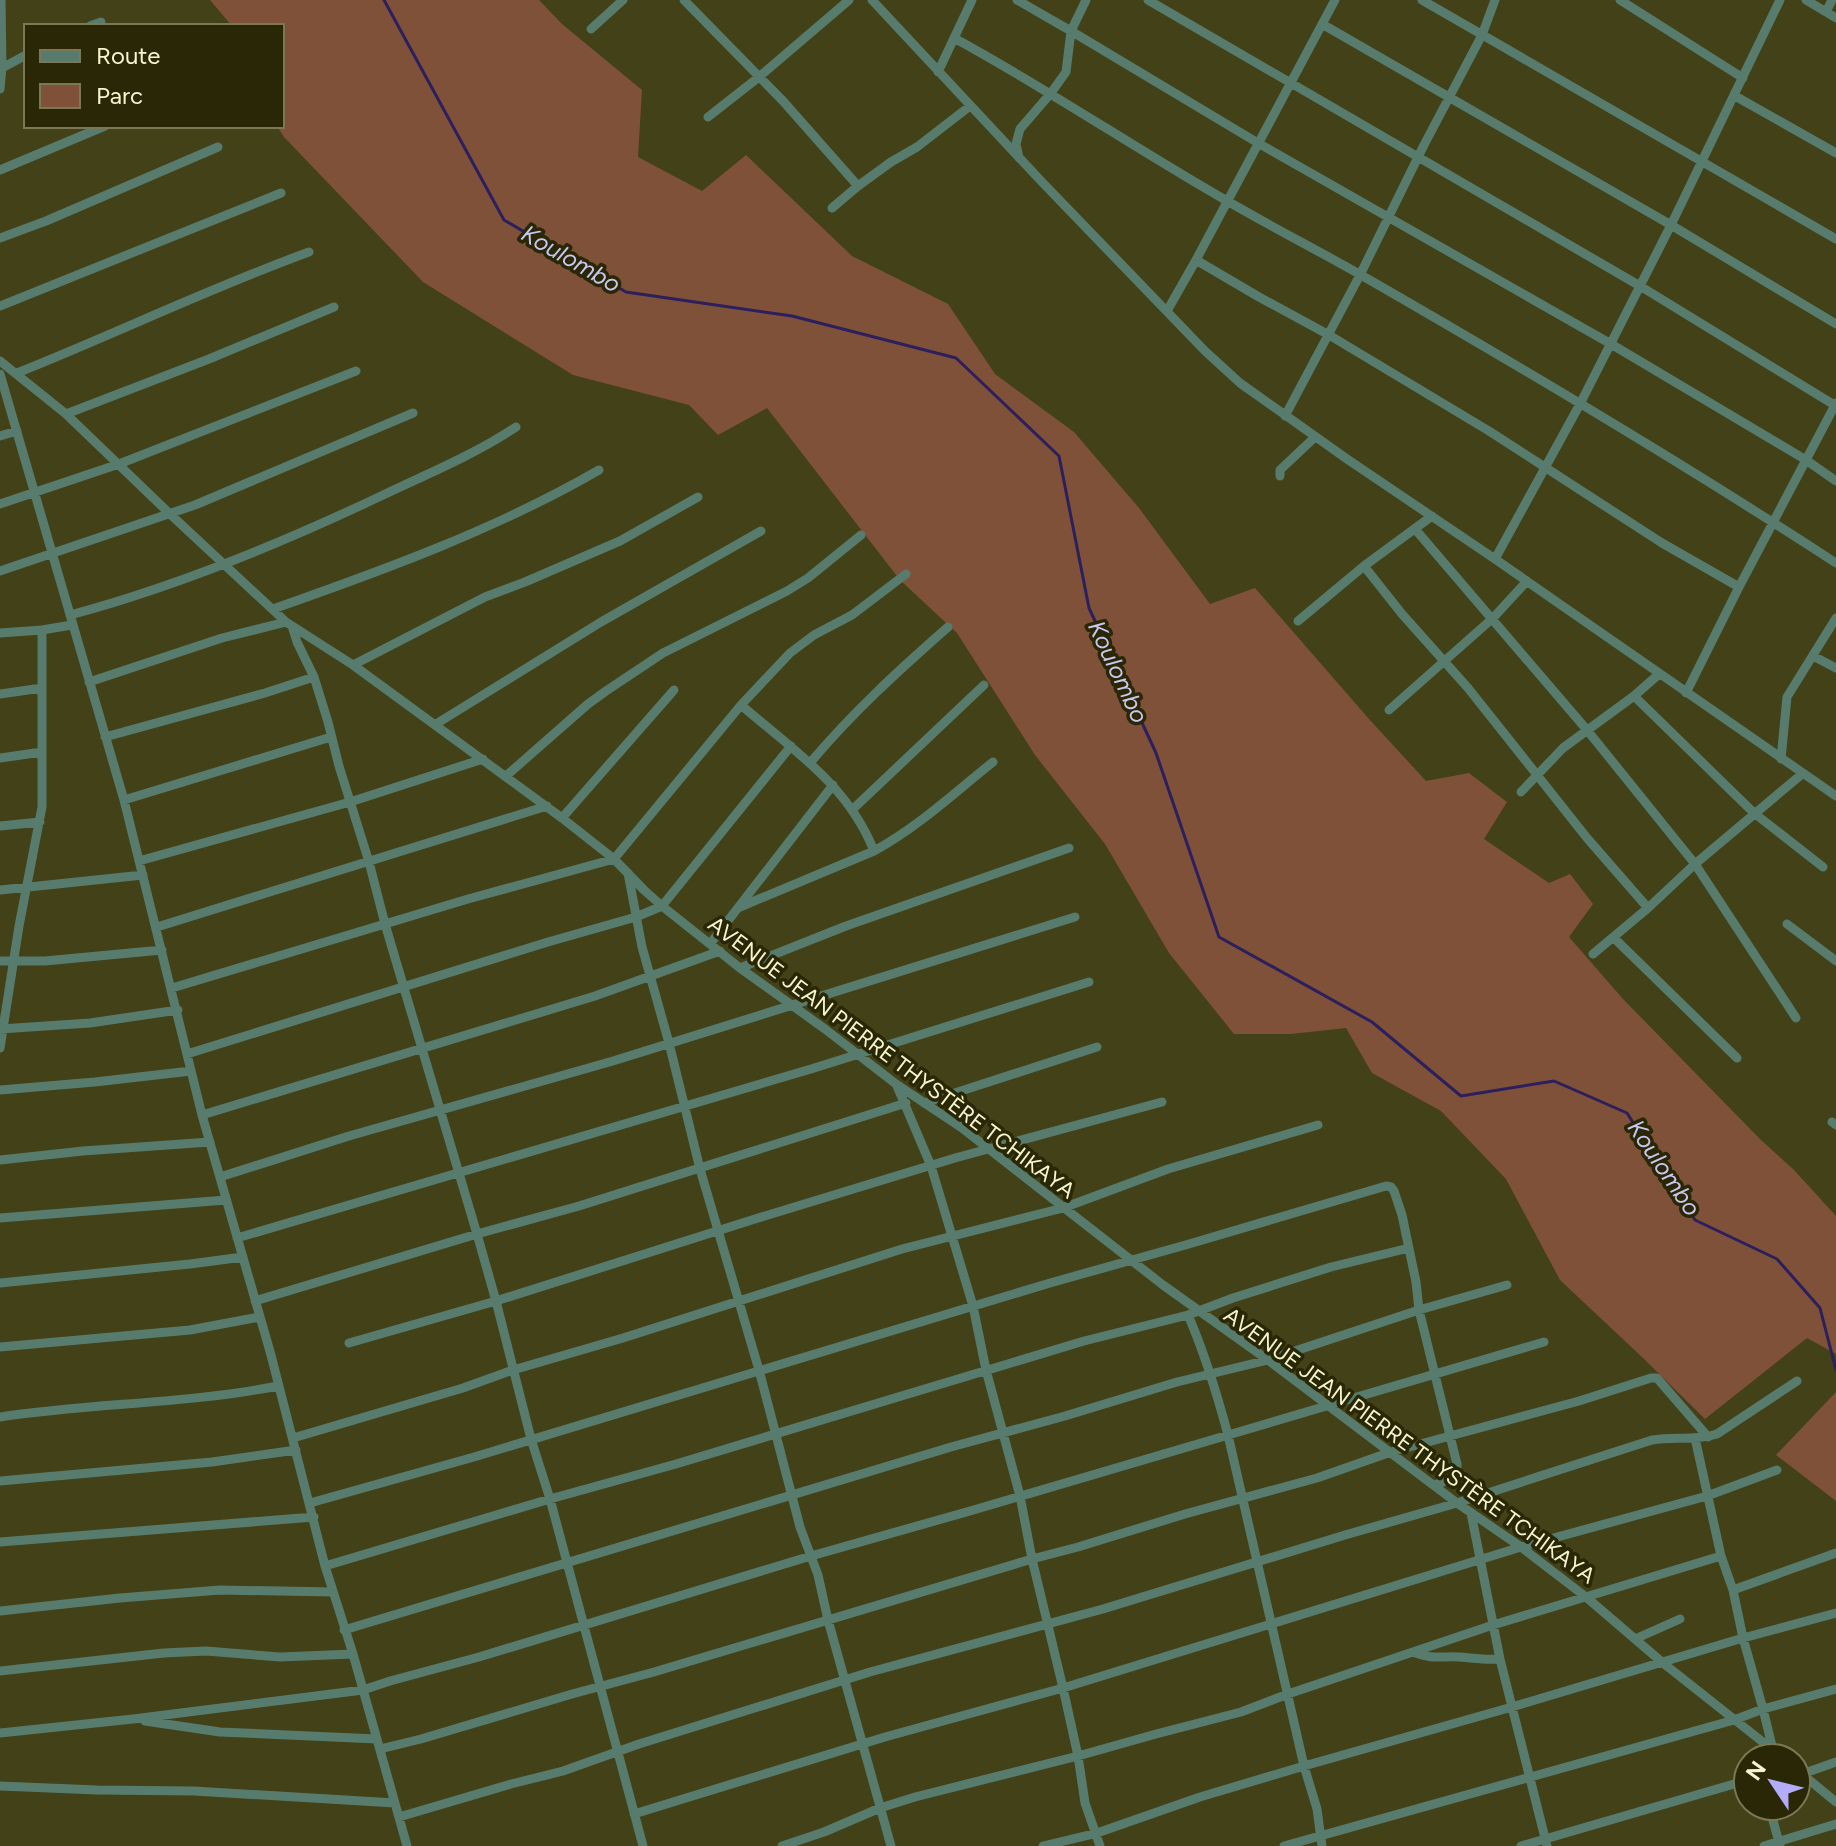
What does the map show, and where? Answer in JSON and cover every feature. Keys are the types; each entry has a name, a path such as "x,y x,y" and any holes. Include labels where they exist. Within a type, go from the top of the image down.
{"street":[{"path":"591,29 623,0"},
{"path":"684,0 829,151 858,186"},
{"path":"708,117 849,0"},
{"path":"872,0 1019,158 1205,351 1240,383 1836,796"},
{"path":"938,72 972,0"},
{"path":"1017,0 1258,143 1611,344 1836,481"},
{"path":"1019,158 1016,144 1020,129 1066,72 1071,31 1086,0"},
{"path":"1148,0 1640,286 1836,405 1686,693"},
{"path":"1167,311 1335,0"},
{"path":"1422,0 1836,239"},
{"path":"1285,416 1482,35 1495,0"},
{"path":"1620,0 1743,78"},
{"path":"1495,559 1611,344 1780,0"},
{"path":"1806,0 1836,18"},
{"path":"1826,12 1832,0"},
{"path":"0,89 1,1"},
{"path":"96,24 101,22"},
{"path":"1322,24 1836,324"},
{"path":"954,38 1051,93 1227,201 1580,404 1836,563"},
{"path":"1,68 24,56"},
{"path":"1735,96 1836,153"},
{"path":"832,208 970,106"},
{"path":"0,170 100,128"},
{"path":"0,238 218,147"},
{"path":"0,306 281,193"},
{"path":"17,373 309,252"},
{"path":"1196,260 1489,431 1662,543 1739,587"},
{"path":"66,414 334,307"},
{"name":"AVENUE JEAN PIERRE THYSTÈRE TCHIKAYA","path":"0,361 66,414 289,624 353,665 547,806 614,859 662,906 740,968 896,1084 962,1128 1199,1311 1521,1547 1586,1597 1758,1742"},
{"path":"0,504 119,464 356,371"},
{"path":"0,374 124,800 202,1115 293,1438 325,1566 407,1846"},
{"path":"0,571 217,497 413,413"},
{"path":"0,633 42,630 225,565 472,453 516,427"},
{"path":"0,436 17,431"},
{"path":"1280,476 1280,470 1315,437"},
{"path":"273,609 450,542 557,494 599,470"},
{"path":"353,665 485,597 620,541 698,497"},
{"path":"1298,621 1364,566 1432,516"},
{"path":"1415,529 1587,730 1695,864 1796,1018"},
{"path":"436,724 601,622 761,531"},
{"path":"506,776 606,691 663,653 787,591 861,535"},
{"path":"1364,566 1648,908"},
{"path":"172,988 614,859 763,680 800,644 852,615 906,574"},
{"path":"1389,710 1493,618 1527,581"},
{"path":"1781,759 1787,697 1836,618"},
{"path":"89,682 222,638 289,624 314,677 477,1234 643,1846"},
{"path":"810,763 851,715 948,627"},
{"path":"0,1048 40,822 43,783 42,630"},
{"path":"1813,656 1836,668"},
{"path":"1521,792 1563,748 1659,674"},
{"path":"105,737 226,705 314,677"},
{"path":"853,809 984,685"},
{"path":"0,694 42,688"},
{"path":"562,818 674,690"},
{"path":"1634,696 1754,813 1823,867"},
{"path":"741,705 833,785 853,809 874,851"},
{"path":"124,800 331,737"},
{"path":"187,1054 636,917 662,906 791,746"},
{"path":"0,758 42,752"},
{"path":"139,861 350,802 483,759"},
{"path":"740,907 874,851 918,824 993,762"},
{"path":"1593,954 1802,774"},
{"path":"710,944 833,785"},
{"path":"157,927 547,806"},
{"path":"0,826 40,822"},
{"path":"740,968 846,926 1069,848"},
{"path":"628,872 650,977 700,1169 759,1370 800,1527 821,1588 891,1846"},
{"path":"0,890 143,875"},
{"path":"220,1177 361,1132 613,1061 1075,917"},
{"path":"1787,924 1836,961"},
{"path":"1614,938 1737,1058"},
{"path":"0,961 59,960 162,950"},
{"path":"202,1115 595,996 720,951"},
{"path":"237,1238 685,1106 1089,982"},
{"path":"1,1029 90,1023 178,1010"},
{"path":"924,1103 1097,1047"},
{"path":"0,1090 191,1071"},
{"path":"896,1084 931,1166 973,1306 986,1370 1020,1496 1078,1756 1085,1803 1100,1846"},
{"path":"349,1343 496,1301 931,1166 1162,1102"},
{"path":"255,1301 579,1206 906,1103"},
{"path":"293,1438 463,1388 902,1249 1063,1208 1168,1169 1318,1125"},
{"path":"0,1160 210,1142"},
{"path":"310,1503 1386,1186 1391,1187 1397,1198 1419,1310 1458,1470 1449,1481 1434,1485"},
{"path":"0,1218 226,1200"},
{"path":"325,1566 986,1370 1188,1315 1317,1271 1409,1248"},
{"path":"0,1283 243,1257"},
{"path":"344,1630 1003,1432 1268,1360 1419,1310 1507,1285"},
{"path":"1188,1315 1218,1397 1228,1435 1304,1766 1317,1809 1321,1841"},
{"path":"0,1347 190,1330 259,1317"},
{"path":"0,1733 363,1690 1544,1342"},
{"path":"133,1719 220,1732 378,1744 421,1739 1655,1377 1708,1437"},
{"path":"399,1817 563,1771 844,1681 1258,1563 1652,1440 1708,1437 1797,1381"},
{"path":"0,1417 223,1396 278,1386"},
{"path":"1695,1438 1721,1556 1733,1590 1769,1742"},
{"path":"0,1481 212,1462 296,1450"},
{"path":"634,1814 862,1744 1063,1688 1521,1547 1707,1496 1777,1470"},
{"path":"1471,1513 1500,1659 1546,1843"},
{"path":"0,1542 314,1517"},
{"path":"1733,1590 1836,1553"},
{"path":"782,1846 915,1797 1241,1712 1493,1625 1721,1556"},
{"path":"0,1611 220,1590 333,1592"},
{"path":"1043,1846 1097,1833 1150,1813 1304,1766 1836,1613"},
{"path":"1635,1639 1680,1619"},
{"path":"0,1671 206,1651 280,1657 353,1654"},
{"path":"1413,1652 1433,1658 1500,1659"},
{"path":"1284,1846 1321,1841 1836,1689"},
{"path":"1812,1768 1836,1762"},
{"path":"1812,1783 1836,1802"},
{"path":"1521,1846 1546,1843 1732,1785"},
{"path":"0,1786 194,1791 395,1803"},
{"path":"1773,1822 1779,1844"},
{"path":"1764,1846 1779,1844 1836,1824"}],"green space":[{"path":"210,0 539,0 562,24 642,90 638,157 702,191 746,155 852,256 948,304 995,374 1074,432 1139,508 1210,604 1255,588 1426,781 1469,773 1507,802 1484,839 1549,883 1570,874 1593,904 1569,937 1623,999 1836,1216 1836,1354 1807,1338 1705,1419 1560,1280 1506,1179 1441,1111 1372,1073 1346,1028 1291,1034 1234,1034 1169,953 1105,844 1035,755 957,633 900,580 767,408 718,435 689,405 573,375 423,282 278,128 284,128 284,24 230,24"},
{"path":"1836,1392 1836,1501 1776,1455"}],"waterway":[{"name":"Koulombo","path":"384,0 504,220 626,292 792,316 956,358 1059,456 1089,608 1156,753 1219,937 1372,1022 1461,1096 1554,1081 1627,1113 1695,1220 1777,1259 1820,1308 1836,1370"}]}
